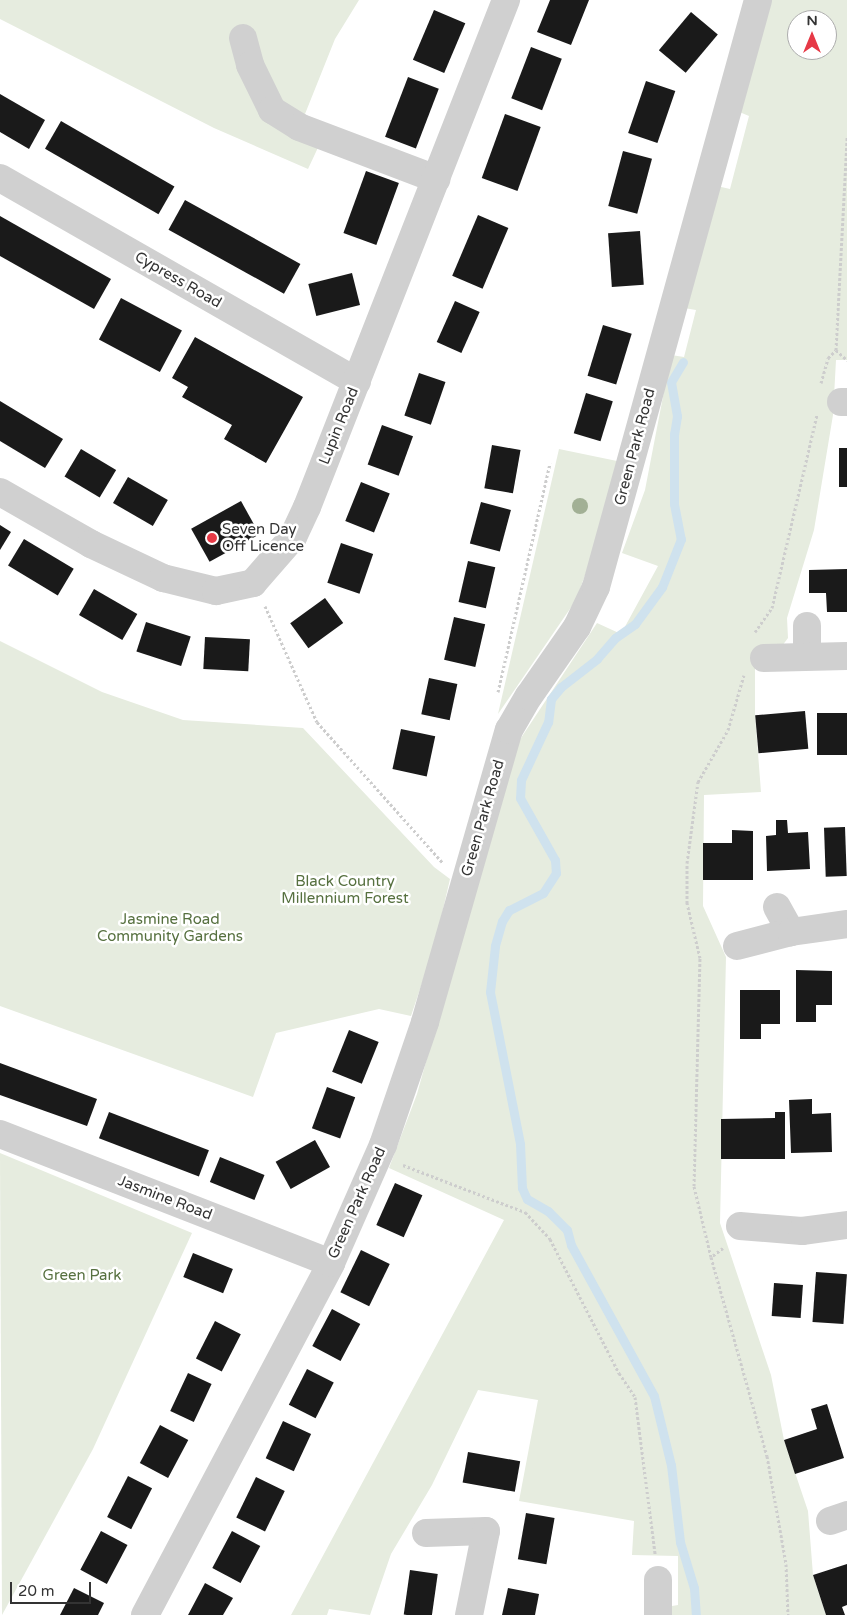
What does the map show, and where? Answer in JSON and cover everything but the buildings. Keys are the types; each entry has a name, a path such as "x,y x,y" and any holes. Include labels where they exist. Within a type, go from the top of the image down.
{"street":[{"name":"Lupin Road","path":"0,492 91,544 163,578 216,591 252,583 293,537 357,382 506,0"},
{"name":"Green Park Road","path":"145,1615 331,1263 378,1155 425,1022 509,730 529,696 577,627 599,579 758,0"},
{"path":"244,38 250,65 272,110 299,127 436,179"},
{"name":"Cypress Road","path":"0,178 357,382"},
{"path":"807,626 807,656"},
{"path":"754,653 847,656"},
{"path":"777,907 791,932"},
{"path":"737,946 791,932 847,924"},
{"name":"Jasmine Road","path":"0,1134 331,1263"},
{"path":"735,1234 802,1231 847,1225"},
{"path":"426,1533 486,1530 469,1615"},
{"path":"658,1580 658,1615"}],"path":[{"path":"788,1615 786,1564 767,1456 711,1257 694,1186 700,958 687,903 687,864 698,782 728,730 754,653 772,608 832,399 828,358 836,350 847,137"},
{"path":"836,350 847,360"},
{"path":"498,694 550,463"},
{"path":"262,599 317,722 449,870"},
{"path":"378,1155 525,1212 550,1239 619,1373 635,1397 658,1580"},
{"path":"711,1257 735,1234"}],"green space":[{"path":"0,0 359,0 335,39 303,119 322,139 308,169 214,128 0,19"},
{"path":"767,0 847,0 847,360 836,360 833,415 814,530 787,618 788,638 782,646 755,649 755,714 761,792 704,795 703,906 726,957 720,1223 771,1375 784,1440 808,1511 813,1575 826,1615 672,1615 672,1606 678,1605 678,1556 632,1555 634,1521 519,1501 538,1400 478,1390 432,1485 391,1554 370,1615 329,1609 327,1615 291,1615 504,1220 389,1168 417,1094 513,750 597,623 621,634 658,566 622,553 645,490 671,355 684,357 696,310 684,308 717,186 730,189 749,116 737,111"},
{"path":"559,449 617,461 599,537 576,600 498,714"},
{"name":"Black Country Millennium Forest","path":"0,641 102,692 183,720 303,728 434,867 450,879 435,944 411,1016 379,1009 276,1033 253,1097 0,1006"},
{"name":"Green Park","path":"0,1153 192,1233 93,1449 2,1615"}],"waterway":[{"path":"683,362 671,382 677,416 674,434 674,504 681,539 662,587 635,624 615,638 597,659 561,687 551,699 548,722 521,780 520,798 555,860 556,873 543,893 509,910 502,921 495,946 490,992 520,1144 522,1188 527,1199 548,1211 567,1230 571,1245 654,1396 671,1465 680,1542 694,1588 696,1615"}],"place":[{"name":"Seven Day Off Licence","path":"212,538"}],"park label":[{"name":"Jasmine Road Community Gardens","path":"170,928"}]}
